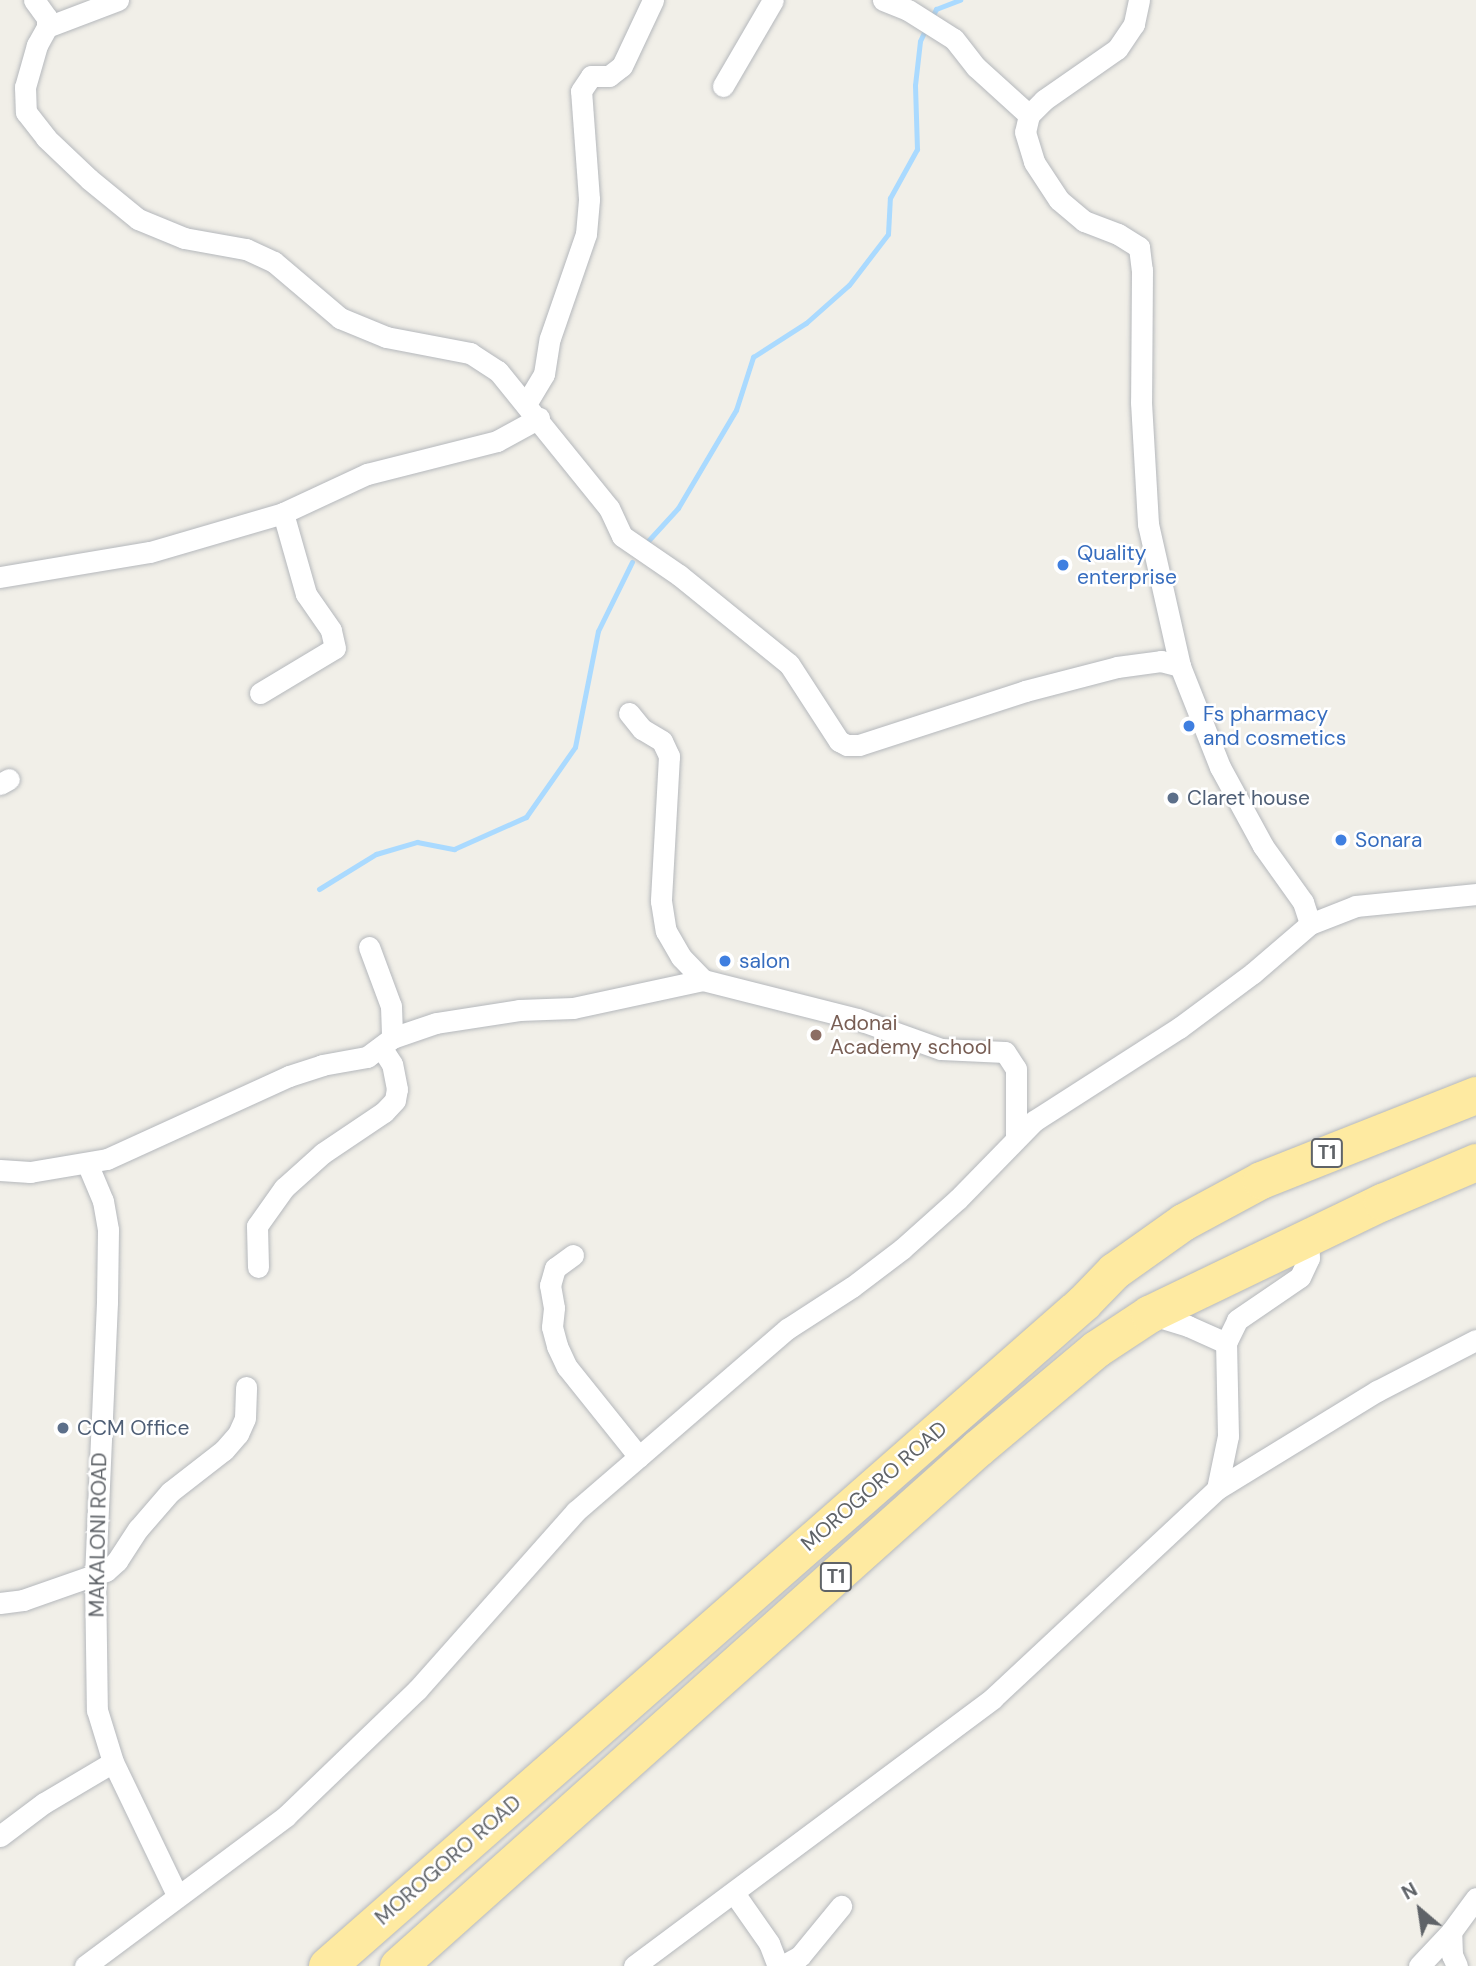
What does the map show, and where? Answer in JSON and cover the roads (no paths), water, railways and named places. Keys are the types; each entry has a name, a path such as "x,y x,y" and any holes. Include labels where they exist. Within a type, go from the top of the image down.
{"highway":[{"name":"MOROGORO ROAD","path":"327,1966 1083,1303 1114,1271 1183,1222 1261,1180 1476,1095"},
{"name":"MOROGORO ROAD","path":"398,1966 978,1448 1096,1349 1149,1314 1476,1162"}],"street":[{"path":"34,0 47,18 47,27 37,45 25,87 26,112 46,138 138,219 184,238 246,249 274,262 340,318 375,332 470,353 498,371 609,508 622,536 679,575 789,664 829,729 848,745 859,745 1026,691 1117,667 1161,662 1180,666"},
{"path":"47,27 118,0"},
{"path":"0,577 150,552 283,513 367,474 497,441 533,411 544,374 550,338 586,234 589,199 581,91 585,80 591,76 609,76 622,66 653,0"},
{"path":"723,86 773,0"},
{"path":"883,0 908,10 954,39 975,67 1029,115"},
{"path":"1139,0 1134,24 1116,49 1044,100 1029,115 1025,132 1034,162 1059,200 1084,221 1118,234 1139,247 1142,270 1141,402 1148,524 1180,666 1220,767 1263,846 1303,902 1310,924"},
{"path":"260,693 335,648 331,630 306,594 283,513"},
{"path":"629,713 642,729 662,741 669,756 661,901 666,932 681,957 703,980"},
{"path":"85,1966 296,1807 416,1690 576,1511 787,1329 852,1287 902,1249 958,1199 1016,1138 1056,1105 1089,1088 1179,1028 1253,973 1310,924 1356,906 1476,894"},
{"path":"258,1267 257,1226 284,1188 323,1153 384,1112 395,1100 397,1090 392,1064 391,1006 369,947"},
{"path":"0,1170 30,1172 107,1159 289,1076 322,1065 367,1057 393,1040 463,1016 573,1008 703,980 857,1019 941,1049 1005,1052 1016,1069 1016,1138"},
{"name":"MAKALONI ROAD","path":"87,1163 103,1201 108,1230 94,1574 97,1710 113,1762 177,1895"},
{"path":"1217,1489 1228,1436 1227,1343 1237,1320 1300,1278 1310,1258 1308,1238"},
{"path":"573,1255 555,1268 550,1285 554,1308 552,1327 557,1346 567,1367 639,1457"},
{"path":"1149,1314 1188,1326 1227,1343"},
{"path":"634,1966 993,1698 1217,1489 1377,1391 1476,1340"},
{"path":"0,1602 23,1600 106,1571 117,1561 138,1529 170,1492 224,1450 238,1434 245,1418 246,1387"},
{"path":"0,1836 44,1803 113,1762"},
{"path":"734,1893 769,1943 780,1966 800,1956 841,1906"},
{"path":"1419,1966 1451,1932 1476,1898"},
{"path":"1451,1932 1452,1955 1457,1966"}],"waterway":[{"path":"932,17 936,9 960,0"},
{"path":"647,542 678,508 736,410 753,357 806,323 849,285 888,234 890,198 917,149 915,85 920,41 927,26"},
{"path":"319,889 376,854 417,842 454,849 526,817 575,747 598,631 632,562"}],"place":[{"name":"Quality enterprise","path":"1063,565"},
{"name":"Fs pharmacy and cosmetics","path":"1189,726"},
{"name":"Claret house","path":"1173,798"},
{"name":"Sonara","path":"1341,840"},
{"name":"salon","path":"725,961"},
{"name":"Adonai Academy school","path":"816,1035"},
{"name":"CCM Office","path":"63,1428"}]}
